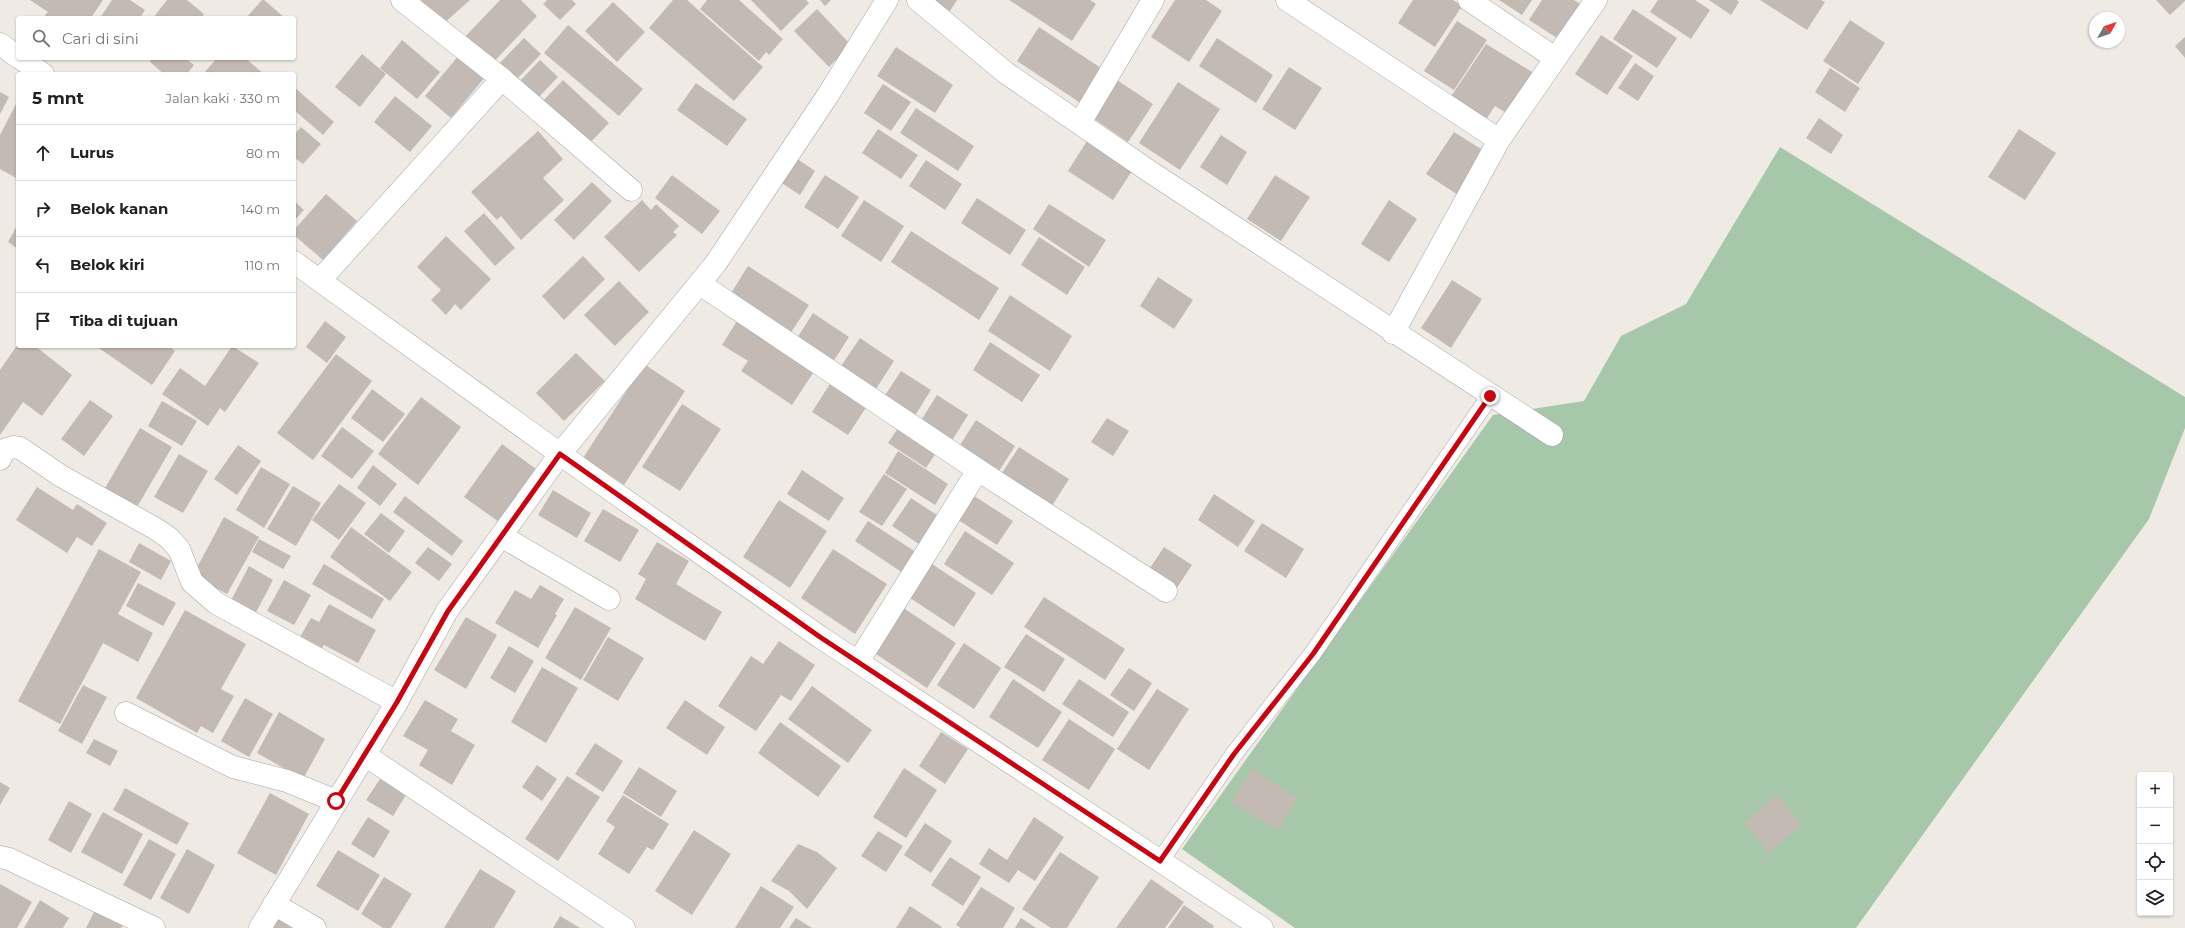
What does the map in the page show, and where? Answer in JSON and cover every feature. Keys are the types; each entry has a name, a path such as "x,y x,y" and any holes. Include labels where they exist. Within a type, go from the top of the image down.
{"street":[{"path":"402,0 502,79 630,190"},
{"path":"260,928 397,702 448,611 560,454 700,284 720,257 828,95 887,0"},
{"path":"918,0 1006,73 1394,333 1552,435"},
{"path":"1287,0 1499,140"},
{"path":"1469,0 1556,58"},
{"path":"1394,333 1499,140 1596,0"},
{"path":"1080,123 1144,3"},
{"path":"0,44 16,55"},
{"path":"23,60 40,72"},
{"path":"320,280 502,79"},
{"path":"296,263 560,454 858,662 1262,928"},
{"path":"700,284 978,470 1166,591"},
{"path":"0,459 4,450 13,447 20,448 61,476 156,529 169,538 179,549 192,582 216,603 397,702"},
{"path":"858,662 978,470"},
{"path":"501,536 609,599"},
{"path":"126,713 233,767 287,781 336,801"},
{"path":"365,755 624,928"},
{"path":"0,857 9,859 154,928"},
{"path":"274,904 315,928"}],"lane":[{"path":"1160,861 1234,754 1313,654 1490,396"}],"green space":[{"path":"1780,147 2185,397 2185,428 2149,519 1856,928 1295,928 1182,849 1493,415 1584,401 1621,336 1686,304"}],"building":[{"path":"30,0 103,0 92,16 45,16 48,12"},
{"path":"112,0 130,0 145,10 141,16 101,16"},
{"path":"167,0 187,0 204,14 202,16 155,16"},
{"path":"262,0 264,0 283,16 248,16"},
{"path":"419,0 470,0 442,25"},
{"path":"500,0 521,0 537,16 488,68 460,42"},
{"path":"547,0 572,0 576,4 560,20 543,4"},
{"path":"673,0 687,0 763,67 734,101 649,28"},
{"path":"707,0 739,0 783,39 769,55 766,52 759,61 700,9"},
{"path":"751,0 806,0 809,3 781,31"},
{"path":"820,0 831,0 825,6"},
{"path":"933,0 957,0 950,11"},
{"path":"1009,0 1090,0 1096,4 1072,41"},
{"path":"1175,0 1206,0 1222,11 1189,62 1151,37"},
{"path":"1413,0 1453,0 1462,6 1435,47 1398,23"},
{"path":"1499,0 1532,0 1522,15"},
{"path":"1542,0 1574,0 1582,5 1560,40 1529,20"},
{"path":"1658,0 1695,0 1710,10 1691,39 1650,12"},
{"path":"1709,0 1737,0 1739,2 1731,15"},
{"path":"1760,0 1821,0 1825,2 1807,30"},
{"path":"2156,0 2185,0 2185,1 2170,15"},
{"path":"613,2 645,32 617,62 585,31"},
{"path":"817,9 851,45 829,67 794,31"},
{"path":"1633,9 1677,38 1657,68 1613,39"},
{"path":"1850,20 1885,43 1858,84 1823,61"},
{"path":"1457,21 1487,40 1454,90 1424,71"},
{"path":"568,25 643,89 619,116 544,53"},
{"path":"1039,27 1107,72 1085,106 1017,61"},
{"path":"1601,35 1633,56 1607,95 1575,74"},
{"path":"2185,37 2185,58 2175,46"},
{"path":"524,38 541,54 515,81 498,65"},
{"path":"1217,38 1273,75 1256,103 1199,66"},
{"path":"402,40 440,72 417,99 380,68"},
{"path":"1486,44 1537,75 1511,116 1495,106 1485,121 1450,98"},
{"path":"896,47 953,85 935,113 877,76"},
{"path":"362,54 386,74 360,107 335,87"},
{"path":"459,55 485,77 451,118 425,96"},
{"path":"151,60 188,60 194,65 189,72 162,72 150,62"},
{"path":"215,60 247,60 262,72 205,72"},
{"path":"540,60 558,77 536,100 518,83"},
{"path":"1635,63 1654,76 1638,101 1618,88"},
{"path":"1289,67 1322,88 1295,130 1262,109"},
{"path":"1830,68 1860,88 1845,112 1815,92"},
{"path":"1114,78 1153,104 1128,142 1090,116"},
{"path":"563,80 609,123 586,147 540,104"},
{"path":"1178,82 1220,109 1180,170 1139,143"},
{"path":"696,83 747,119 727,146 677,110"},
{"path":"883,84 911,102 891,131 864,113"},
{"path":"296,89 334,122 323,135 296,112"},
{"path":"0,92 9,97 0,114"},
{"path":"395,96 432,126 410,152 374,122"},
{"path":"16,104 16,178 0,169 0,135"},
{"path":"916,108 974,146 958,171 900,133"},
{"path":"1819,118 1843,135 1831,154 1806,138"},
{"path":"301,127 321,144 303,164 296,159 296,133"},
{"path":"878,129 918,155 901,179 862,153"},
{"path":"2019,129 2056,153 2025,200 1988,177"},
{"path":"538,131 563,159 543,178 564,200 521,240 501,216 497,220 471,192"},
{"path":"1454,132 1486,152 1458,195 1426,174"},
{"path":"1221,135 1247,152 1227,185 1200,167"},
{"path":"1087,141 1132,171 1113,200 1068,171"},
{"path":"796,158 815,171 800,195 780,182"},
{"path":"926,160 962,184 945,210 909,186"},
{"path":"672,175 720,211 702,234 655,198"},
{"path":"825,175 859,197 838,229 804,207"},
{"path":"1275,175 1310,197 1281,241 1247,219"},
{"path":"592,182 612,201 574,240 554,220"},
{"path":"326,194 357,221 323,260 296,237 296,228"},
{"path":"977,198 1026,230 1010,255 961,223"},
{"path":"642,200 651,210 656,204 679,226 673,232 677,235 639,272 604,237"},
{"path":"864,200 904,226 881,262 841,236"},
{"path":"1389,200 1417,219 1389,262 1361,244"},
{"path":"296,203 304,210 296,219"},
{"path":"1049,204 1106,240 1089,267 1033,229"},
{"path":"484,213 515,248 495,266 464,231"},
{"path":"16,228 16,248 8,242"},
{"path":"911,231 999,288 979,320 891,262"},
{"path":"446,236 491,279 461,310 455,304 446,315 431,300 441,290 417,267"},
{"path":"1039,237 1085,267 1067,295 1021,265"},
{"path":"583,256 605,279 564,320 542,296"},
{"path":"748,266 809,305 788,337 728,298"},
{"path":"1158,277 1193,300 1174,329 1140,306"},
{"path":"1452,280 1482,299 1451,348 1421,328"},
{"path":"619,281 649,312 615,346 584,315"},
{"path":"1010,295 1072,336 1050,371 988,331"},
{"path":"742,313 819,364 792,405 741,371 748,361 722,345"},
{"path":"813,313 849,337 833,362 797,338"},
{"path":"325,321 346,337 327,363 306,347"},
{"path":"860,338 894,361 874,392 839,369"},
{"path":"990,342 1040,375 1022,402 973,370"},
{"path":"16,347 38,348 72,375 42,416 23,402 0,435 0,370"},
{"path":"99,348 171,348 175,351 152,385"},
{"path":"231,348 235,348 259,363 225,412 220,408 208,426 162,394 180,368 205,386"},
{"path":"576,353 605,381 564,421 536,393"},
{"path":"336,354 372,381 313,460 277,433"},
{"path":"644,364 685,391 624,485 583,458"},
{"path":"901,371 931,390 914,417 884,397"},
{"path":"835,376 871,400 848,435 812,412"},
{"path":"372,389 405,414 383,442 351,418"},
{"path":"937,395 968,415 951,442 920,422"},
{"path":"421,397 461,427 418,485 378,454"},
{"path":"90,400 113,416 84,456 61,439"},
{"path":"162,401 197,421 182,446 148,426"},
{"path":"682,404 721,429 680,491 642,467"},
{"path":"1107,418 1129,431 1113,456 1091,442"},
{"path":"976,420 1015,446 994,479 955,453"},
{"path":"902,422 940,447 926,468 888,443"},
{"path":"342,427 374,451 352,479 321,456"},
{"path":"140,428 172,447 133,514 101,495"},
{"path":"502,444 536,469 499,522 464,497"},
{"path":"238,445 261,461 237,495 214,479"},
{"path":"1019,447 1069,479 1048,512 998,479"},
{"path":"898,451 948,484 935,505 885,473"},
{"path":"179,454 208,471 183,513 154,497"},
{"path":"373,465 397,484 380,506 357,488"},
{"path":"261,467 290,484 264,528 236,510"},
{"path":"802,470 844,498 829,521 787,494"},
{"path":"884,474 907,489 882,526 859,512"},
{"path":"339,484 366,503 339,540 312,520"},
{"path":"293,486 321,503 296,546 267,529"},
{"path":"37,487 73,510 77,504 107,523 92,546 77,537 67,553 16,520"},
{"path":"553,490 591,513 577,538 538,515"},
{"path":"968,492 1013,521 997,545 952,516"},
{"path":"1214,494 1255,521 1238,547 1198,520"},
{"path":"405,496 463,541 452,556 393,512"},
{"path":"911,498 943,519 925,548 892,526"},
{"path":"779,500 827,531 790,588 743,557"},
{"path":"603,509 639,530 620,562 584,541"},
{"path":"381,513 405,531 389,553 364,534"},
{"path":"224,517 259,537 227,594 193,575"},
{"path":"868,521 919,554 906,575 855,541"},
{"path":"1262,523 1304,549 1286,578 1244,551"},
{"path":"351,527 412,572 390,601 330,557"},
{"path":"965,531 1014,563 992,595 944,564"},
{"path":"259,539 291,556 283,569 252,552"},
{"path":"657,542 689,561 676,584 722,612 705,641 635,599 646,579 638,574"},
{"path":"139,543 171,561 161,580 129,562"},
{"path":"428,547 452,564 439,581 415,563"},
{"path":"1164,547 1192,565 1176,589 1148,571"},
{"path":"99,549 141,572 118,614 153,633 138,662 103,643 60,724 18,701"},
{"path":"833,549 887,584 855,634 801,598"},
{"path":"929,562 976,593 954,627 907,596"},
{"path":"324,564 384,599 372,619 312,584"},
{"path":"249,566 273,580 251,622 227,608"},
{"path":"284,580 311,595 294,625 267,611"},
{"path":"138,583 176,603 163,626 126,606"},
{"path":"540,585 564,599 555,614 557,615 538,648 495,623 515,590 531,599"},
{"path":"1044,597 1125,649 1105,680 1024,627"},
{"path":"329,604 376,630 358,663 324,645 322,648 300,637 311,618 319,622"},
{"path":"575,607 611,628 581,680 545,658"},
{"path":"902,607 956,643 927,688 873,652"},
{"path":"185,610 246,644 221,689 234,696 213,733 201,726 197,733 136,698"},
{"path":"466,617 497,635 466,689 434,670"},
{"path":"1026,634 1065,659 1044,692 1004,667"},
{"path":"608,637 644,658 618,701 583,680"},
{"path":"779,641 815,665 791,701 781,695 756,731 718,706 751,656 763,664"},
{"path":"964,643 1001,668 974,709 937,685"},
{"path":"509,646 534,661 515,693 490,678"},
{"path":"542,667 578,688 546,743 511,722"},
{"path":"1129,668 1152,683 1134,711 1110,695"},
{"path":"1013,679 1062,712 1038,748 989,717"},
{"path":"1079,679 1129,712 1113,737 1062,704"},
{"path":"83,685 107,697 82,744 58,731"},
{"path":"812,686 872,730 848,763 788,719"},
{"path":"1157,689 1189,709 1149,770 1117,749"},
{"path":"245,698 273,714 249,757 221,741"},
{"path":"425,700 458,719 451,731 475,745 452,785 419,765 428,750 403,736"},
{"path":"685,700 725,727 707,755 666,728"},
{"path":"279,712 325,739 303,779 257,753"},
{"path":"1069,719 1115,749 1089,790 1042,760"},
{"path":"780,722 841,766 818,797 758,753"},
{"path":"941,732 968,749 945,784 919,766"},
{"path":"94,739 118,751 110,766 86,753"},
{"path":"595,743 623,761 603,792 575,774"},
{"path":"537,765 557,779 542,801 522,787"},
{"path":"639,767 677,791 661,817 623,793"},
{"path":"904,768 937,790 906,838 873,817"},
{"path":"1252,769 1298,798 1277,830 1231,802"},
{"path":"567,776 600,797 558,861 525,839"},
{"path":"380,779 406,795 393,816 366,800"},
{"path":"0,782 10,788 0,805"},
{"path":"125,788 189,823 177,845 113,810"},
{"path":"270,793 309,814 276,875 237,853"},
{"path":"623,795 669,824 653,850 647,847 629,874 598,854 615,827 606,821"},
{"path":"1777,795 1802,825 1769,853 1744,823"},
{"path":"69,801 92,814 71,853 48,840"},
{"path":"103,812 143,834 122,874 81,852"},
{"path":"368,817 390,831 374,858 351,844"},
{"path":"1034,817 1064,837 1035,881 1018,870 1009,883 979,864 989,848 1007,860"},
{"path":"925,823 952,841 931,873 904,855"},
{"path":"694,830 731,854 692,915 655,891"},
{"path":"878,831 903,846 886,872 861,856"},
{"path":"149,839 176,854 151,900 123,885"},
{"path":"798,844 817,852 837,868 807,909 789,891 771,881"},
{"path":"187,849 215,865 189,914 160,898"},
{"path":"338,850 380,875 358,911 316,886"},
{"path":"1060,852 1099,877 1067,928 1051,928 1022,909"},
{"path":"950,857 981,877 963,906 931,885"},
{"path":"480,869 516,891 494,928 444,928"},
{"path":"384,877 412,894 391,928 383,928 361,914"},
{"path":"1151,879 1184,902 1165,928 1116,928"},
{"path":"0,884 32,902 17,928 0,928"},
{"path":"761,886 794,907 780,928 735,928"},
{"path":"981,887 1015,908 1003,928 961,928 956,925"},
{"path":"40,900 69,918 63,928 24,928"},
{"path":"1184,905 1214,926 1213,928 1168,928"},
{"path":"97,906 125,922 121,928 86,928"},
{"path":"910,906 942,927 896,928"},
{"path":"277,914 299,928 269,928"},
{"path":"560,916 580,928 553,928"},
{"path":"796,918 812,928 789,928"},
{"path":"1021,918 1036,928 1015,928"}],"route":[{"path":"336,801 397,702 448,611 560,454 820,637 1160,861 1234,754 1313,654 1490,396"}]}
